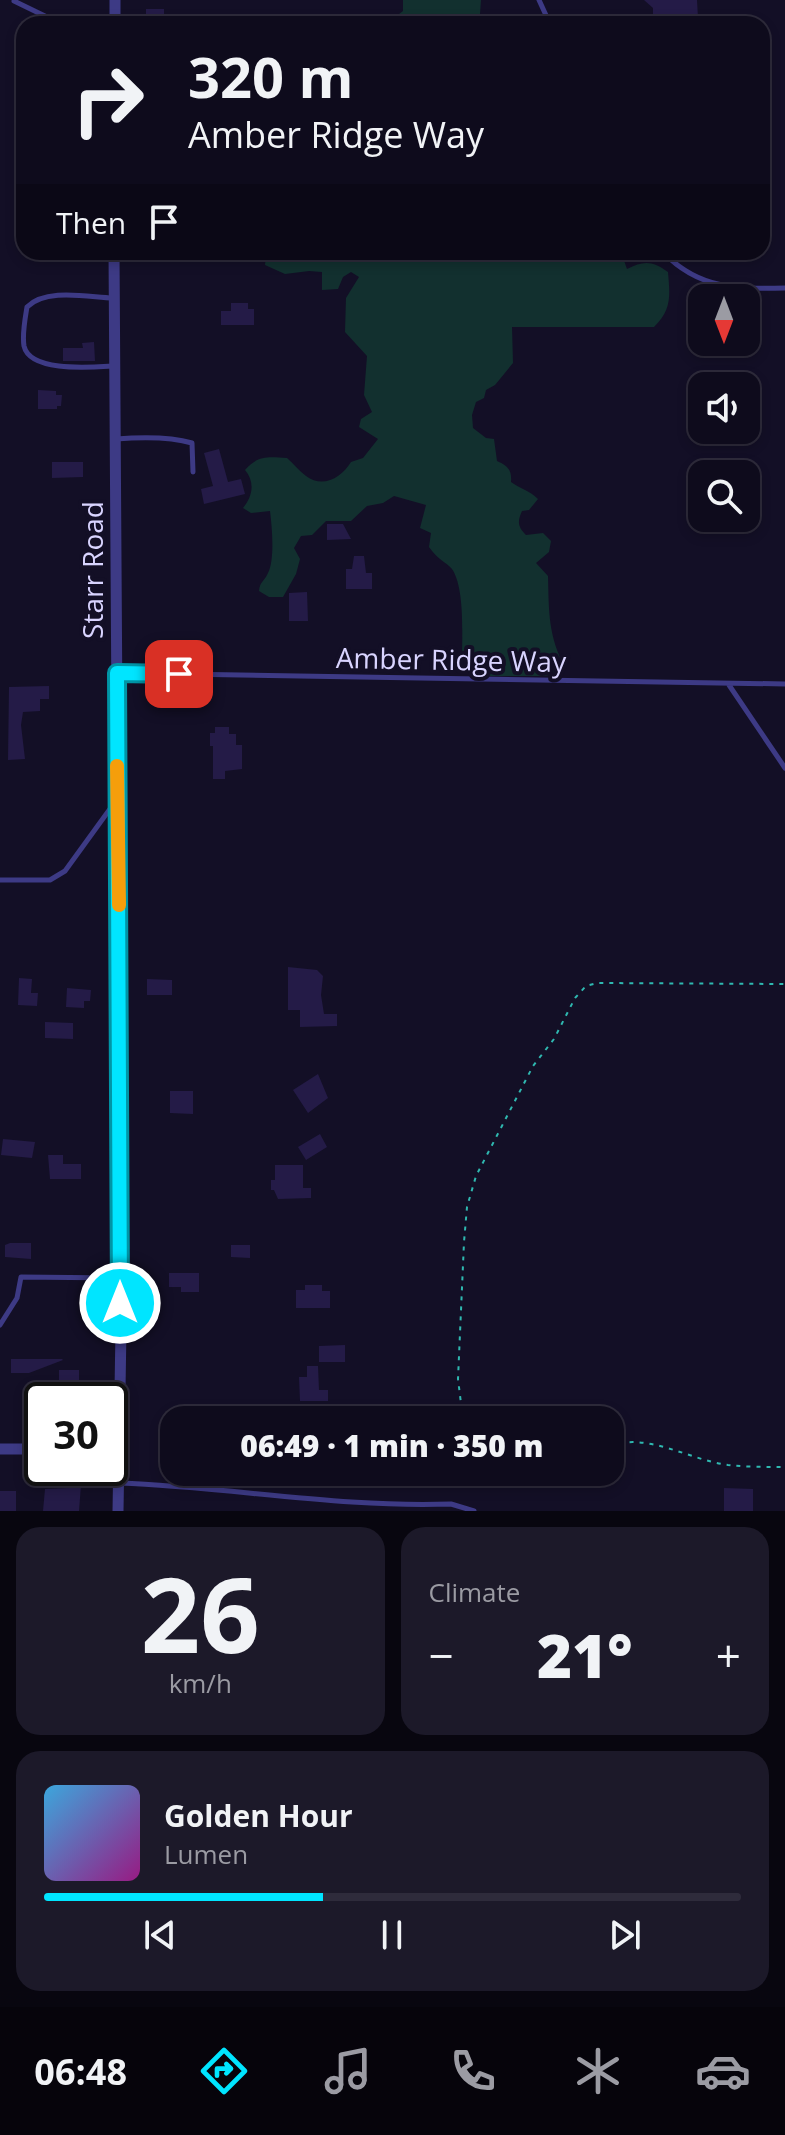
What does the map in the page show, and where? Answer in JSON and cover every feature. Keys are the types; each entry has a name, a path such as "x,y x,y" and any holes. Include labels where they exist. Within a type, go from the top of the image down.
{"street":[{"name":"Starr Road","path":"114,260 120,1278 116,1382"},
{"path":"0,1449 24,1449"},
{"name":"Starr Road","path":"118,1511 119,1486"}],"lane":[{"path":"14,1 45,16"},
{"path":"671,260 679,269 707,283 747,289 785,288"},
{"path":"114,298 47,296 35,299 27,307 24,348 29,355 40,360 69,368 114,366"},
{"path":"115,440 166,438 192,443 193,472"},
{"name":"Amber Ridge Way","path":"117,673 785,684"},
{"path":"729,685 785,768"},
{"path":"0,880 50,880 65,871 118,798"},
{"path":"0,1325 17,1298 21,1277 120,1278"},
{"path":"128,1483 162,1484 272,1497 451,1504 474,1511"}],"path":[{"path":"461,1406 458,1379 467,1207 476,1176 533,1066 554,1039 575,998 586,986 597,983 785,984"},
{"path":"624,1444 660,1445 685,1456 727,1465 785,1467"}],"green space":[{"path":"403,0 481,0 478,16 396,16 403,11"},
{"path":"266,260 624,260 627,269 648,263 668,272 668,302 654,327 512,327 513,363 495,385 486,390 484,398 476,402 472,415 473,428 486,438 494,439 497,461 508,469 511,482 538,499 529,510 522,511 519,524 526,535 543,533 551,541 549,552 536,563 548,576 552,634 565,668 549,676 479,676 462,659 459,588 452,569 429,547 431,533 420,528 426,505 394,496 383,503 367,506 351,521 326,521 312,535 301,536 294,548 300,559 296,574 283,597 269,597 259,591 272,560 271,518 270,511 251,513 243,508 252,489 245,470 259,459 287,458 312,480 332,480 351,462 363,458 378,439 359,427 361,419 372,412 364,395 367,356 345,332 346,298 359,277 351,272 343,277 338,289 322,290 322,272 285,274 265,265"}],"building":[{"path":"644,0 697,0 698,16 653,16 653,8"},
{"path":"146,9 164,9 164,16 146,16"},
{"path":"231,303 248,303 248,309 254,309 254,325 221,325 221,311 231,311"},
{"path":"94,342 95,361 63,361 63,348 83,348 82,343"},
{"path":"38,390 56,391 56,395 62,395 61,406 57,409 38,409"},
{"path":"219,449 228,482 241,479 245,494 204,504 201,489 213,486 204,453"},
{"path":"52,462 83,462 83,477 52,478"},
{"path":"327,524 343,524 351,539 327,540"},
{"path":"354,556 364,556 366,573 372,573 372,589 346,589 346,569 352,569"},
{"path":"307,592 308,621 289,621 289,593"},
{"path":"49,686 49,699 40,699 40,711 23,712 21,725 25,759 8,760 9,687"},
{"path":"215,727 229,727 229,734 236,734 236,745 242,745 242,769 225,771 225,779 213,779 210,733 215,733"},
{"path":"288,967 317,970 323,976 321,995 324,1014 337,1014 337,1026 300,1027 300,1010 288,1010"},
{"path":"19,978 32,979 31,993 38,993 37,1006 18,1005"},
{"path":"147,979 172,980 172,995 147,995"},
{"path":"67,988 91,990 90,1001 84,1001 84,1008 66,1007"},
{"path":"45,1022 73,1023 73,1039 45,1038"},
{"path":"318,1074 328,1098 308,1113 293,1090"},
{"path":"170,1091 193,1091 193,1114 170,1113"},
{"path":"320,1134 327,1147 306,1160 298,1147"},
{"path":"3,1139 35,1142 32,1158 1,1155"},
{"path":"48,1155 63,1155 63,1164 81,1164 81,1179 50,1179"},
{"path":"275,1165 303,1165 303,1188 311,1188 311,1198 278,1199 271,1190"},
{"path":"31,1243 31,1259 5,1257 5,1245"},
{"path":"231,1245 250,1245 250,1258 231,1257"},
{"path":"169,1273 199,1273 199,1292 181,1292 181,1287 169,1287"},
{"path":"305,1285 322,1285 322,1291 330,1291 330,1308 296,1308 296,1290 305,1290"},
{"path":"345,1345 345,1362 319,1362 319,1346"},
{"path":"11,1359 63,1360 29,1373 11,1373"},
{"path":"307,1366 318,1366 319,1390 328,1390 328,1401 300,1401 299,1377 307,1377"},
{"path":"59,1370 79,1370 79,1382 59,1382"},
{"path":"81,1486 79,1511 43,1511 45,1489"},
{"path":"724,1488 753,1489 753,1511 724,1511"},
{"path":"0,1491 16,1491 16,1511 0,1511"}],"slow traffic":[{"path":"117,766 119,905"}],"route":[{"path":"120,1303 117,673 179,674"}]}
